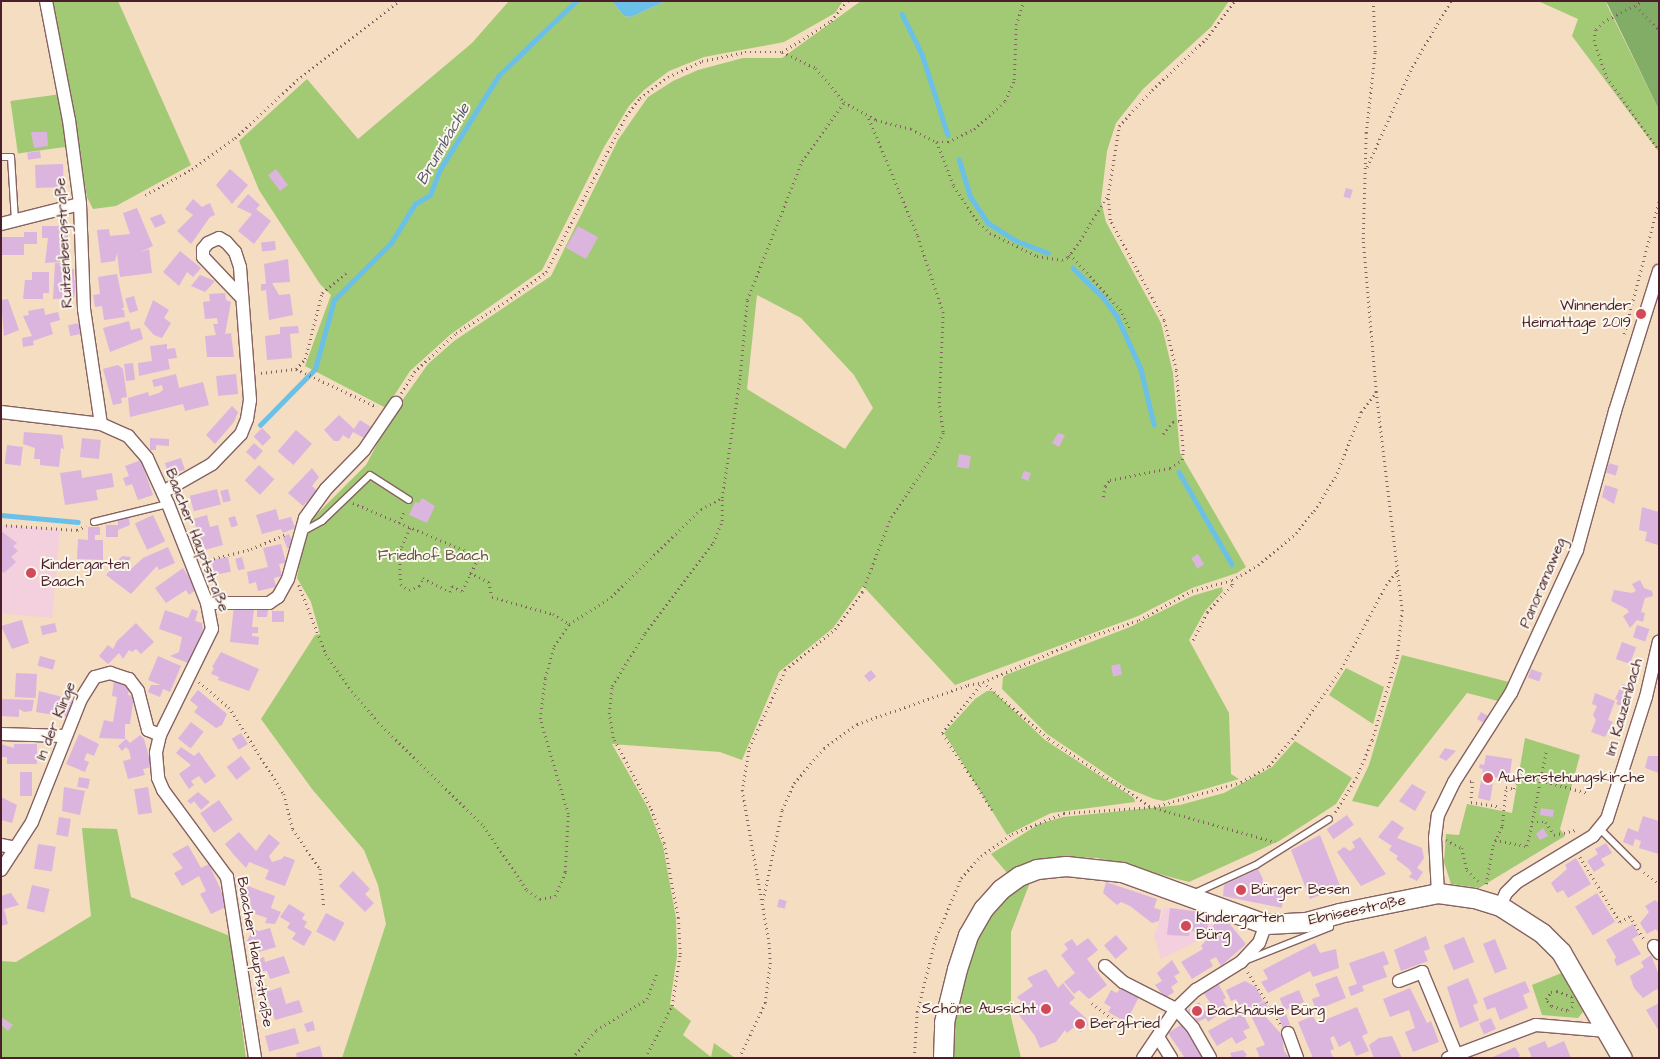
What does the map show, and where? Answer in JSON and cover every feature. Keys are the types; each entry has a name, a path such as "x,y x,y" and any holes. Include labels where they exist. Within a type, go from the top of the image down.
{"street":[{"name":"Ruitzenbergstraße","path":"46,1 69,120 80,204 84,309 101,424"},
{"path":"1,224 80,204"},
{"name":"Panoramaweg","path":"1438,893 1435,838 1445,798 1511,693 1577,550 1615,412 1659,271"},
{"path":"166,498 196,476 242,434 250,400 240,296"},
{"path":"207,603 269,603 284,589 299,532 326,489 364,450 392,408"},
{"name":"Baacher Hauptstraße","path":"1,412 101,424 128,436 147,458 166,498 190,564 207,603 212,629 160,734 156,753 158,778 163,790 227,877 255,1058"},
{"name":"Im Kauzenbach","path":"1500,906 1506,893 1517,882 1600,829 1612,806 1646,697 1659,641"},
{"name":"In der Klinge","path":"1,870 16,848 44,796 65,736 87,685 95,677 110,673 129,679 138,691 148,730 160,734"},
{"path":"1,734 65,736"},
{"path":"1,846 16,848"},
{"name":"Ebniseestraße","path":"943,1058 944,1022 968,935 984,909 1001,889 1019,876 1037,869 1094,867 1122,872 1266,924 1306,922 1438,893 1474,898 1500,906 1542,933 1560,952 1622,1058"},
{"path":"1143,1058 1176,1009 1196,990 1241,962 1259,942 1266,924"},
{"path":"1105,966 1123,982 1176,1009 1193,1028 1210,1058"},
{"path":"1399,981 1422,972 1460,1055 1536,1025 1607,1031"},
{"path":"1288,1033 1298,1058"},
{"path":"1158,1037 1171,1058"}],"lane":[{"path":"1,157 11,157 15,221"},
{"path":"299,532 322,521 370,476 409,500"},
{"path":"94,522 166,498"},
{"path":"1187,896 1219,883 1285,847 1329,819"},
{"path":"1600,829 1638,866"},
{"path":"1241,962 1330,927 1332,915"}],"path":[{"path":"145,195 192,169 235,138 297,80 399,1"},
{"path":"782,52 831,21 847,1"},
{"path":"248,374 296,369 392,408 414,372 456,333 507,301 546,272 626,116 640,98 668,77 702,61 745,52 782,52 816,68 844,102 868,116 911,129 937,142 948,142 974,129 993,114 1011,90 1016,64 1016,25 1024,1"},
{"path":"1103,497 1104,486 1110,480 1159,472 1182,460 1181,420 1176,370 1164,320 1110,220 1108,196 1119,126 1152,90 1206,39 1235,1"},
{"path":"1329,819 1356,778 1388,690 1397,656 1402,611 1376,392 1363,239 1366,133 1374,52 1374,1"},
{"path":"1366,168 1412,67 1451,1"},
{"path":"1644,1 1604,22 1596,30 1594,40 1606,77 1659,150"},
{"path":"1636,6 1659,30"},
{"path":"645,1058 672,1006 680,954 678,918 664,843 650,807 613,738 609,702 618,673 713,544 722,521 722,498 740,376 747,300 802,161 844,102"},
{"path":"739,1058 765,1003 770,954 742,792 749,748 785,670 835,629 862,592 891,517 935,452 943,432 939,402 943,313 917,235 868,116"},
{"path":"937,142 954,186 979,223 990,233 1014,247 1049,260 1062,260 1070,254 1108,196"},
{"path":"1623,338 1659,201"},
{"path":"1070,254 1120,309 1131,331"},
{"path":"296,369 305,359 322,293 348,271"},
{"path":"762,902 782,810 794,783 824,748 857,724 983,682 1080,640 1139,620 1192,590 1232,580 1245,574 1281,547 1314,511 1335,478 1361,412 1376,392"},
{"path":"1163,434 1173,422 1181,420"},
{"path":"289,572 308,600 326,654 352,691 378,722 484,826 528,890 540,899 555,896 566,872 568,814 540,719 545,678 554,646 569,624 611,597 701,509 722,498"},
{"path":"399,523 409,500"},
{"path":"356,504 487,560"},
{"path":"1,525 77,530 94,522"},
{"path":"410,528 401,549 400,577 404,587 414,589 424,578 450,592 452,586 462,591 478,556"},
{"path":"190,564 252,549 299,532"},
{"path":"914,1058 918,1012 936,937 961,878 982,856 1012,834 1064,813 1152,807 1241,782 1269,766 1292,739 1341,669 1386,585 1398,570"},
{"path":"470,573 489,582 492,597 553,614 569,624"},
{"path":"1193,640 1207,612 1232,585 1232,580"},
{"path":"190,675 229,707 284,794 293,829 320,869 324,908"},
{"path":"983,682 1049,740 1152,807 1268,839 1285,847"},
{"path":"983,682 942,733 992,810"},
{"path":"1495,840 1527,846 1546,751"},
{"path":"1435,838 1457,842 1462,848 1467,870 1486,886 1495,840 1502,826 1502,808 1506,787 1514,789 1517,774 1588,793"},
{"path":"1473,782 1471,802 1502,808"},
{"path":"1532,822 1546,822 1554,835 1580,829"},
{"path":"1583,862 1620,922 1630,916 1647,944 1657,950"},
{"path":"1638,866 1659,884"},
{"path":"1241,962 1283,1029 1288,1033"},
{"path":"572,1058 596,1030 647,999 656,974"},
{"path":"1550,992 1562,992 1574,999 1569,1011 1553,1008 1546,1001 1550,992"},
{"path":"1092,1003 1124,1027"}],"shaded area":[{"name":"Kindergarten Baach","path":"1,525 60,530 52,618 1,613"},
{"name":"Kindergarten Bürg","path":"1165,907 1214,914 1212,934 1161,959 1154,936"}],"green space":[{"path":"50,1 118,1 191,165 116,206 93,209 87,197"},
{"path":"509,1 612,1 624,16 631,17 666,1 843,1 835,13 784,42 704,57 669,71 644,90 629,106 604,147 542,270 451,334 410,371 386,408 305,366 331,295 320,284 259,190 239,141 307,79 358,139 472,43"},
{"name":"Friedhof Baach","path":"861,1 1229,1 1211,27 1143,89 1116,123 1107,151 1101,201 1106,222 1161,323 1173,373 1180,453 1246,567 1237,573 1192,588 1138,616 955,685 863,586 833,628 779,672 742,760 720,752 612,744 648,808 663,846 676,918 677,956 670,1004 691,1021 683,1035 711,1057 714,1043 735,1058 342,1058 386,924 378,885 364,850 312,789 261,719 315,635 320,634 311,602 297,578 303,545 312,519 366,465 394,412 428,364 454,341 551,276 618,140 648,97 673,81 698,70 743,58 782,58","holes":["757,295 801,318 854,375 873,408 845,449 747,389"]},
{"path":"1538,1 1605,1 1659,110 1659,152 1572,36 1578,19"},
{"path":"1605,1 1659,1 1659,110 1608,5"},
{"path":"61,94 68,146 18,154 10,101"},
{"path":"1222,587 1223,591 1205,611 1189,640 1229,713 1231,774 1239,779 1164,801 1154,799 1127,788 1047,734 1002,689 1003,677 1008,674 1130,627 1192,596"},
{"path":"1402,655 1513,683 1502,702 1467,693 1378,807 1352,801 1369,765"},
{"path":"1346,668 1384,687 1373,724 1329,695"},
{"path":"987,691 993,691 1045,740 1134,798 1135,802 1051,813 1007,835 944,733 975,699"},
{"path":"1525,738 1580,755 1560,829 1565,836 1479,888 1451,884 1444,862 1446,834 1459,835 1467,804 1512,813"},
{"path":"1295,741 1352,778 1336,804 1279,841 1189,882 1098,858 1065,857 1008,874 991,854 1039,824 1063,817 1180,805 1224,793 1272,767"},
{"path":"82,828 117,829 131,897 230,936 246,1058 1,1058 1,961 16,962 91,916"},
{"path":"1032,877 1011,932 1011,1017 1021,1058 949,1058 954,1007 981,928 1003,898"},
{"path":"1564,972 1584,1007 1583,1012 1578,1018 1542,1015 1532,985"}],"water":[{"path":"612,1 666,1 631,17 624,16"}],"building":[{"path":"31,132 47,132 48,146 34,148"},
{"path":"40,151 41,158 28,160 27,153"},
{"path":"63,164 64,187 36,188 35,165"},
{"path":"230,169 248,185 232,204 216,185"},
{"path":"276,169 288,185 280,191 268,175"},
{"path":"1346,188 1353,190 1350,199 1344,197"},
{"path":"248,194 260,205 256,209 271,221 254,244 238,231 252,214 237,207"},
{"path":"193,199 202,207 210,203 215,215 210,217 191,244 177,231 193,215 185,209"},
{"path":"137,208 153,246 140,252 149,249 152,273 120,277 117,253 115,261 101,263 97,230 109,229 110,236 130,234 123,213"},
{"path":"161,214 166,223 155,228 150,218"},
{"path":"42,226 67,226 70,255 59,256 60,262 45,263 48,238 42,238"},
{"path":"578,226 598,237 586,259 566,248"},
{"path":"24,232 37,232 37,244 24,244 24,255 1,255 1,237 24,237"},
{"path":"275,241 276,250 262,251 261,242"},
{"path":"180,251 201,268 193,277 187,272 179,286 163,272"},
{"path":"288,259 290,282 272,283 279,295 290,294 293,315 269,320 266,290 261,291 261,284 266,284 264,264"},
{"path":"55,263 67,263 67,269 74,269 74,280 77,280 74,298 53,299"},
{"path":"32,272 49,272 49,293 43,293 43,299 23,299 25,280 32,280"},
{"path":"117,274 124,307 121,310 124,310 125,317 104,320 102,306 95,307 93,295 100,294 98,277"},
{"path":"200,275 215,281 205,292 191,286"},
{"path":"225,293 226,300 231,302 225,334 231,333 234,357 207,357 205,336 216,335 213,324 218,324 217,318 205,319 203,302 210,301 209,294"},
{"path":"134,296 138,310 129,313 125,298"},
{"path":"8,299 19,330 4,336 1,300"},
{"path":"153,300 169,310 164,318 171,323 162,338 154,335 144,324"},
{"path":"44,308 45,315 58,312 60,320 50,323 53,334 33,341 34,345 23,347 22,338 32,336 23,316 29,315 28,311"},
{"path":"129,321 131,330 140,328 143,339 110,352 103,328"},
{"path":"80,323 82,334 70,336 68,325"},
{"path":"298,326 299,333 290,334 292,358 267,360 265,336 280,334 280,327"},
{"path":"167,344 167,349 175,348 177,358 168,359 170,369 139,376 138,363 152,361 150,346"},
{"path":"133,363 135,380 126,381 124,364"},
{"path":"118,365 123,369 127,397 121,398 122,403 113,405 103,369"},
{"path":"176,374 179,388 203,382 209,405 185,411 183,404 130,417 128,398 148,392 149,396 159,393 163,390 162,385 154,387 152,380"},
{"path":"236,374 238,394 218,396 216,376"},
{"path":"232,406 238,412 234,422 215,444 206,435"},
{"path":"339,415 354,429 360,420 371,427 364,438 353,432 349,439 343,435 339,441 334,441 324,430"},
{"path":"262,428 271,437 263,446 254,436"},
{"path":"296,430 312,444 293,465 278,451"},
{"path":"24,432 62,435 64,449 61,448 59,467 40,465 40,459 34,459 35,448 23,444"},
{"path":"1058,433 1065,435 1059,447 1052,443"},
{"path":"82,438 101,440 99,459 80,457"},
{"path":"150,438 169,439 169,446 156,445 156,450 150,450"},
{"path":"254,443 263,451 255,460 246,452"},
{"path":"7,445 23,447 21,466 5,464"},
{"path":"959,454 971,456 969,469 957,467"},
{"path":"181,458 185,470 168,473 165,463"},
{"path":"141,460 153,495 138,500 132,484 126,486 123,478 129,476 125,466"},
{"path":"1609,463 1619,466 1616,475 1606,473"},
{"path":"259,465 274,479 260,495 245,480"},
{"path":"312,468 319,477 312,486 317,491 303,506 288,493"},
{"path":"81,470 82,478 112,473 114,487 96,490 98,500 65,505 60,473"},
{"path":"1024,471 1031,473 1028,481 1021,478"},
{"path":"1605,485 1618,489 1614,504 1602,497"},
{"path":"217,489 221,505 194,511 190,496"},
{"path":"228,489 231,501 223,503 220,491"},
{"path":"422,498 435,506 427,523 409,515 415,502 419,503"},
{"path":"1642,507 1659,512 1658,545 1645,541 1647,532 1639,530"},
{"path":"276,509 279,520 291,517 295,528 283,533 281,529 262,534 256,515"},
{"path":"128,514 130,525 118,530 118,537 106,537 106,525 118,525 118,517"},
{"path":"153,515 165,541 147,550 135,523"},
{"path":"207,515 210,527 218,525 223,545 205,550 193,519"},
{"path":"235,516 238,526 231,528 228,518"},
{"path":"88,527 100,527 100,535 95,535 95,540 103,540 103,560 77,559 78,539 88,540"},
{"path":"1,531 17,543 13,546 18,551 11,557 16,562 4,573 1,570"},
{"path":"289,534 294,546 288,549 283,537"},
{"path":"281,544 286,563 279,564 282,576 274,578 276,587 258,591 256,582 249,584 247,572 268,567 263,548"},
{"path":"168,547 175,563 159,570 157,566 131,594 106,575 122,556 131,557 127,566 131,569 143,558"},
{"path":"1198,554 1204,564 1197,568 1191,558"},
{"path":"228,557 231,572 214,575 211,560"},
{"path":"242,557 245,569 238,570 235,559"},
{"path":"183,568 197,589 189,595 186,590 166,603 155,588"},
{"path":"1640,580 1644,588 1652,591 1653,596 1645,598 1641,612 1645,613 1643,622 1637,620 1630,628 1623,616 1629,612 1627,609 1611,601 1614,590 1632,593 1636,591 1632,584"},
{"path":"234,606 254,609 252,627 258,627 258,633 252,633 252,636 259,637 258,645 230,642"},
{"path":"192,609 198,611 195,621 202,623 203,630 188,663 170,656 179,652 182,637 159,629 165,610 188,618"},
{"path":"257,609 268,610 267,617 257,617"},
{"path":"272,611 284,611 284,622 272,622"},
{"path":"22,620 29,643 12,649 1,626"},
{"path":"55,623 57,632 42,635 40,626"},
{"path":"136,623 154,642 141,654 136,649 132,652 129,650 123,659 119,653 108,664 99,656 108,645 113,649 117,641"},
{"path":"1637,625 1649,629 1645,641 1633,637"},
{"path":"1622,642 1636,647 1630,664 1616,659"},
{"path":"221,652 259,669 249,691 218,680 219,677 211,674 214,668 212,667"},
{"path":"40,656 55,660 53,670 37,666"},
{"path":"158,656 181,666 170,692 163,689 160,697 148,692 151,685 161,685 148,680"},
{"path":"1120,664 1122,675 1113,676 1111,666"},
{"path":"1531,669 1542,673 1539,682 1528,677"},
{"path":"871,670 876,676 869,682 864,676"},
{"path":"16,673 37,674 36,698 15,697"},
{"path":"114,679 130,685 128,695 134,696 130,724 125,724 125,739 99,738 104,720 113,722 117,697 112,696"},
{"path":"1622,684 1633,687 1627,708 1616,704 1618,700 1615,699"},
{"path":"198,690 227,714 222,725 216,728 194,712 198,707 190,700"},
{"path":"39,691 75,700 72,718 36,712"},
{"path":"1595,693 1615,701 1608,720 1613,722 1605,737 1591,732 1596,720 1593,715 1597,706 1592,704"},
{"path":"1,699 34,700 32,711 24,712 19,709 19,717 1,716"},
{"path":"1481,712 1488,716 1484,723 1477,719"},
{"path":"191,722 204,732 191,748 178,739"},
{"path":"241,733 248,744 239,750 232,739"},
{"path":"79,734 99,744 94,756 87,753 84,760 89,762 85,772 66,764"},
{"path":"140,735 144,739 152,767 143,769 145,775 128,779 123,761 131,759 129,750 126,747 122,751 118,746 126,739 130,743"},
{"path":"1,744 14,748 14,744 37,744 37,764 7,764 7,757 1,757"},
{"path":"181,747 194,756 199,752 216,776 205,784 199,776 191,781 194,785 189,789 179,774 191,765 176,753"},
{"path":"1445,748 1456,751 1446,761 1439,757"},
{"name":"Auferstehungskirche","path":"1486,755 1512,759 1509,781 1494,777 1490,801 1478,798 1483,769 1479,768 1480,764 1484,765"},
{"path":"241,756 251,769 237,780 227,767"},
{"path":"1648,756 1659,756 1659,773 1645,768"},
{"path":"20,772 32,772 32,796 20,796"},
{"path":"79,777 90,779 88,789 77,787"},
{"path":"1412,784 1426,792 1415,811 1399,801"},
{"path":"64,787 85,791 80,815 62,811"},
{"path":"148,787 152,813 138,815 134,789"},
{"path":"198,792 210,802 201,810 194,801 191,804 187,801"},
{"path":"1,797 17,805 12,823 1,820"},
{"path":"219,800 233,820 214,833 200,813"},
{"path":"1541,808 1554,810 1553,817 1540,815"},
{"path":"1347,815 1354,825 1333,839 1327,829"},
{"path":"1643,816 1659,821 1659,854 1639,848 1641,841 1635,839 1633,846 1623,842 1628,828 1638,832"},
{"path":"59,817 71,819 68,837 56,835"},
{"path":"1392,820 1404,828 1397,838 1422,848 1424,858 1417,868 1423,872 1417,881 1409,877 1412,873 1396,859 1398,856 1389,850 1392,846 1378,837"},
{"path":"1543,828 1548,836 1540,840 1536,834"},
{"path":"239,832 256,851 269,834 280,843 269,856 272,862 282,859 284,856 295,860 285,886 265,879 269,870 249,862 246,868 234,855 225,844"},
{"path":"1320,835 1342,891 1331,895 1330,891 1310,899 1291,850"},
{"path":"1360,837 1386,874 1361,886 1337,852 1344,847 1350,851 1355,847 1352,842"},
{"path":"1606,843 1612,853 1601,859 1605,865 1594,872 1587,861 1598,854 1595,849"},
{"path":"38,844 56,847 52,872 34,869"},
{"path":"188,845 201,868 209,864 228,906 211,914 200,894 206,891 199,876 182,886 174,873 183,868 172,854"},
{"path":"1576,858 1591,884 1568,898 1563,890 1557,893 1551,883 1567,869 1565,865"},
{"path":"1258,869 1263,879 1262,887 1284,888 1282,908 1223,896 1224,885"},
{"path":"353,871 370,889 365,894 374,903 365,912 339,886"},
{"path":"1106,882 1157,899 1154,908 1161,910 1159,921 1152,923 1130,906 1121,902 1117,905 1103,893"},
{"path":"32,885 50,889 44,912 27,908"},
{"path":"248,886 275,896 271,908 281,912 275,924 265,923 267,918 247,911 251,902 243,899"},
{"path":"11,893 19,905 4,909 8,924 1,926 1,896"},
{"path":"1597,893 1615,922 1593,936 1575,907"},
{"path":"779,899 787,901 785,909 777,907"},
{"path":"1655,900 1659,903 1659,933 1656,929 1647,934 1640,923 1649,912 1645,906"},
{"path":"289,904 305,914 302,919 307,922 304,927 312,932 304,946 292,939 296,933 287,928 290,923 280,917"},
{"path":"1170,908 1209,913 1207,933 1190,931 1189,936 1167,935"},
{"path":"326,913 345,923 335,941 316,932"},
{"path":"1215,917 1229,923 1246,944 1221,966 1216,957 1210,960 1213,966 1192,979 1181,962 1203,949 1201,946 1212,934"},
{"path":"1633,924 1639,935 1632,939 1641,954 1617,966 1614,960 1616,957 1606,940"},
{"path":"270,928 276,947 259,952 257,947 247,941 253,929 259,931"},
{"path":"1116,935 1128,949 1116,959 1104,945"},
{"path":"1426,936 1430,949 1424,951 1428,961 1401,971 1394,950"},
{"path":"1464,937 1474,962 1454,970 1444,945"},
{"path":"1088,938 1098,950 1087,959 1107,985 1089,999 1079,990 1074,994 1064,982 1075,973 1061,955 1068,949 1064,944 1072,939 1077,946"},
{"path":"1495,939 1507,969 1495,974 1483,944"},
{"path":"1315,943 1320,953 1336,949 1339,968 1313,977 1310,971 1268,993 1261,982 1268,979 1263,970"},
{"path":"1384,951 1389,964 1383,966 1387,977 1362,986 1364,991 1351,996 1348,987 1357,984 1349,963"},
{"path":"1651,955 1659,975 1659,992 1657,989 1643,998 1634,988 1630,976 1644,967 1641,962"},
{"path":"284,956 290,973 270,979 267,971 256,972 252,961 264,957 265,962"},
{"path":"1172,960 1180,973 1174,976 1178,982 1171,987 1174,992 1165,998 1155,985 1162,981 1157,973"},
{"name":"Schöne Aussicht","path":"1046,969 1058,988 1063,983 1075,998 1069,1003 1086,1018 1088,1025 1081,1032 1073,1028 1067,1033 1065,1030 1056,1042 1040,1048 1035,1036 1016,1011 1021,1001 1017,997 1033,986 1027,978"},
{"path":"1337,976 1346,998 1316,1010 1312,999 1320,996 1315,984"},
{"path":"1468,978 1478,1003 1473,1005 1479,1020 1460,1028 1447,987"},
{"path":"1245,981 1256,987 1263,1001 1243,1011 1236,999 1231,1001 1226,990"},
{"path":"1525,981 1530,992 1523,995 1528,1008 1500,1020 1495,1007 1487,1010 1483,998"},
{"path":"1218,983 1226,998 1223,1000 1228,1009 1219,1016 1203,992"},
{"path":"267,985 269,991 281,987 286,1004 299,1000 303,1012 275,1020 266,993 256,996 254,989"},
{"path":"1121,987 1139,997 1126,1022 1108,1012 1111,1007 1104,1003 1111,990 1117,993"},
{"path":"1410,988 1427,1023 1431,1021 1439,1042 1413,1052 1405,1032 1415,1028 1409,1010 1390,1017 1383,999"},
{"path":"1299,990 1304,1002 1285,1010 1280,998"},
{"path":"1265,1001 1271,1013 1265,1016 1282,1035 1284,1051 1290,1058 1260,1058 1256,1048 1265,1045 1248,1009"},
{"name":"Backhäusle Bürg","path":"1199,1002 1207,1013 1211,1009 1216,1016 1208,1022 1206,1018 1198,1022 1188,1010"},
{"path":"1659,1003 1659,1031 1646,1010"},
{"path":"1357,1007 1368,1033 1362,1036 1369,1051 1356,1056 1350,1041 1339,1047 1334,1036 1330,1038 1334,1049 1330,1051 1333,1057 1313,1058 1298,1022 1313,1016 1317,1023"},
{"path":"1285,1011 1290,1025 1283,1028 1277,1014"},
{"path":"1242,1012 1250,1028 1243,1031 1247,1038 1236,1044 1232,1037 1217,1046 1208,1031"},
{"path":"1,1017 13,1025 8,1031 1,1025"},
{"path":"1491,1018 1496,1029 1484,1034 1479,1023"},
{"path":"313,1021 315,1030 307,1032 304,1024"},
{"path":"1184,1023 1206,1058 1185,1058 1168,1033"},
{"path":"295,1028 299,1043 269,1051 265,1036"},
{"path":"1392,1036 1402,1058 1374,1058 1369,1045 1379,1038"},
{"path":"1545,1041 1548,1048 1564,1041 1571,1058 1532,1058 1528,1048"},
{"path":"320,1046 323,1058 297,1058 296,1053"},
{"path":"1515,1047 1520,1055 1518,1058 1491,1058"},
{"path":"1243,1050 1247,1055 1244,1058 1232,1058 1230,1053"}],"waterway":[{"name":"Brunnbächle","path":"260,425 315,369 334,300 391,243 415,204 430,195 439,171 499,75 576,1"},
{"path":"902,14 922,54 948,135"},
{"path":"959,159 970,196 988,223 1017,241 1048,253"},
{"path":"1073,268 1103,297 1117,316 1141,369 1154,424"},
{"path":"1179,472 1232,564"},
{"name":"Brunnbächle","path":"1,515 78,522"}],"place":[{"name":"Winnender Heimattage 2019","path":"1641,314"},
{"name":"Kindergarten Baach","path":"31,573"},
{"name":"Auferstehungskirche","path":"1488,778"},
{"name":"Bürger Besen","path":"1241,890"},
{"name":"Kindergarten Bürg","path":"1186,926"},
{"name":"Schöne Aussicht","path":"1046,1009"},
{"name":"Backhäusle Bürg","path":"1197,1011"},
{"name":"Bergfried","path":"1080,1024"}]}
